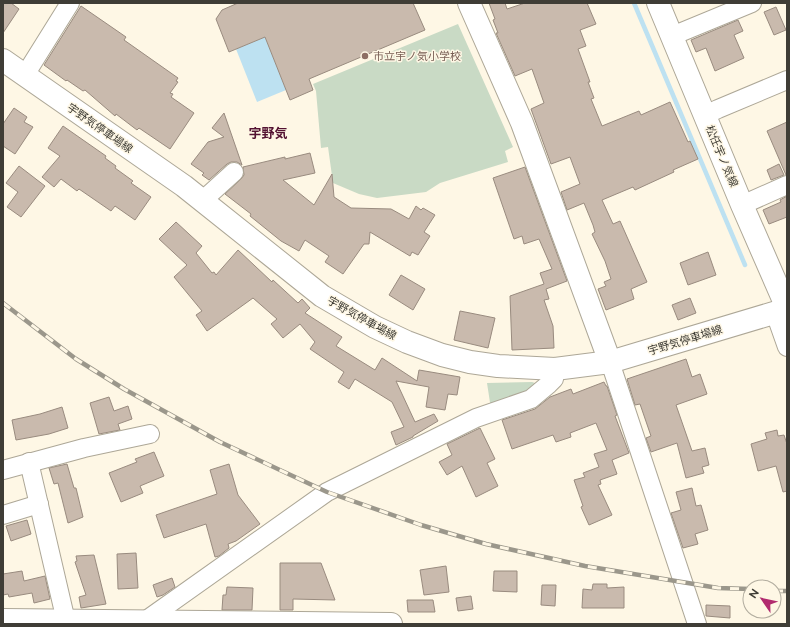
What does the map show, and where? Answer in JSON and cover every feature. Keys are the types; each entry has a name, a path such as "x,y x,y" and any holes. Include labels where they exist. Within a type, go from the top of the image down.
{"main road":[{"path":"469,3 522,123 610,362"},
{"name":"松任宇ノ気線","path":"658,3 742,206 783,310"},
{"name":"宇野気停車場線","path":"3,60 184,186 322,296 374,327 442,355 470,362 498,366 556,369 610,362 783,310"},
{"path":"3,620 115,623 145,621 391,624"}],"street":[{"path":"25,75 70,3"},
{"path":"672,36 752,3"},
{"path":"705,116 787,80"},
{"path":"202,201 234,172"},
{"path":"742,206 787,185"},
{"path":"783,310 787,347"},
{"path":"610,362 697,624"},
{"path":"145,621 327,492 476,418 531,399 550,384 554,379 556,369"},
{"path":"3,470 84,448 150,434"},
{"path":"29,462 66,621"},
{"path":"3,515 39,504"}],"green space":[{"path":"458,24 513,147 505,151 508,162 440,183 426,192 377,198 359,194 333,183 328,147 321,148 316,91 313,84"},
{"path":"532,382 537,385 537,388 491,409 487,383"}],"water":[{"path":"265,37 286,90 257,102 236,49"}],"building":[{"path":"3,3 11,3 19,9 3,33"},
{"path":"238,3 413,3 425,30 309,79 313,90 290,100 265,37 229,52 216,19 222,10"},
{"path":"489,3 505,3 507,9 525,3 587,3 596,24 580,30 586,46 578,49 590,82 588,82 594,98 591,99 602,126 639,111 641,115 670,102 688,142 690,141 698,159 635,190 633,187 602,200 613,224 620,221 647,282 631,289 634,299 606,310 598,289 606,286 604,282 611,279 605,261 592,234 595,232 593,225 584,203 567,210 561,192 580,184 570,157 551,164 531,109 544,103 532,69 515,76 496,33 498,33 493,20 495,19"},
{"path":"81,6 126,37 124,40 178,78 176,81 178,82 170,93 173,94 171,97 194,113 170,149 139,128 137,130 116,114 115,116 85,90 83,91 67,80 66,81 44,65"},
{"path":"776,7 786,30 774,35 764,12"},
{"path":"738,20 743,31 734,35 744,58 715,71 706,48 696,52 691,40"},
{"path":"14,108 27,117 24,122 33,127 15,154 3,146 3,124"},
{"path":"224,113 242,165 237,162 231,162 209,180 202,175 204,173 191,164 208,142 224,137 212,128"},
{"path":"787,122 787,175 786,175 767,131"},
{"path":"63,126 106,156 105,158 116,166 115,168 133,181 131,183 151,197 135,220 115,206 111,211 79,189 77,191 61,179 54,187 42,177 60,156 48,148"},
{"path":"310,153 315,173 283,180 314,205 332,174 334,197 351,208 391,209 409,219 416,206 421,210 423,208 435,215 424,232 430,236 418,255 412,252 410,256 370,232 369,244 364,244 343,274 325,262 329,256 305,240 299,251 281,241 250,216 251,214 225,194 244,175 243,167"},
{"path":"779,164 784,175 771,180 767,170"},
{"path":"19,166 45,186 21,217 7,207 18,192 6,183"},
{"path":"525,167 567,281 546,289 549,299 544,300 553,326 554,348 512,350 510,296 544,284 540,273 552,269 539,239 524,244 522,236 514,239 493,178"},
{"path":"787,196 787,217 769,224 763,210 781,202 780,200"},
{"path":"176,222 202,246 196,253 212,273 214,272 216,275 238,250 272,282 273,280 298,303 302,299 310,308 305,313 342,337 336,346 375,370 382,358 417,381 419,370 460,377 457,395 448,394 445,410 426,407 429,387 396,381 415,422 434,414 438,421 413,437 396,445 391,432 404,427 392,402 355,379 349,389 338,382 344,372 310,349 315,342 300,324 283,338 271,324 277,319 253,298 207,331 196,315 202,311 174,277 187,265 159,239"},
{"path":"708,252 716,275 688,285 680,263"},
{"path":"401,275 425,289 413,310 389,295"},
{"path":"690,298 696,313 678,320 672,305"},
{"path":"460,311 495,318 488,348 454,340"},
{"path":"686,359 692,377 700,374 707,394 676,405 692,451 705,448 709,465 702,467 704,473 686,478 677,443 651,452 646,438 651,436 640,404 635,405 627,379"},
{"path":"604,382 607,386 617,415 615,416 629,453 612,460 617,474 600,480 601,484 598,485 612,515 589,525 581,507 583,506 574,480 585,477 583,473 599,467 594,454 607,450 596,423 570,433 571,437 556,442 553,435 512,449 502,420 535,409 550,397 571,389 573,394"},
{"path":"109,397 114,411 128,406 132,419 118,424 120,430 99,434 90,403"},
{"path":"62,407 68,428 49,434 16,440 12,420 40,414"},
{"path":"480,428 495,459 487,463 498,486 476,497 462,466 447,475 439,462 452,455 447,444"},
{"path":"777,430 778,436 784,435 787,444 787,491 783,492 776,466 758,471 751,444 767,439 765,433"},
{"path":"154,452 164,476 140,486 143,493 121,502 109,473 137,462 135,459"},
{"path":"67,464 74,488 76,488 83,517 68,523 58,483 54,484 49,468"},
{"path":"229,464 238,495 260,524 236,541 228,544 229,548 219,556 215,557 206,524 164,538 156,515 217,494 210,470"},
{"path":"692,488 696,506 701,505 708,530 695,534 698,544 683,548 671,513 681,510 676,492"},
{"path":"27,520 31,534 11,541 6,526"},
{"path":"136,553 138,588 118,589 117,554"},
{"path":"94,555 106,604 81,608 79,597 86,595 75,562 77,561 76,556"},
{"path":"280,563 321,563 335,600 293,599 293,610 280,610"},
{"path":"446,566 449,592 424,595 420,570"},
{"path":"22,571 24,581 45,576 50,599 34,603 32,593 9,597 8,594 3,595 3,574"},
{"path":"494,571 517,571 517,592 493,591"},
{"path":"172,578 175,587 157,597 153,585"},
{"path":"593,584 607,584 607,588 624,587 624,608 582,608 583,589 592,590"},
{"path":"542,585 556,585 555,606 541,605"},
{"path":"227,587 253,588 252,610 222,610 223,595 226,595"},
{"path":"471,596 473,609 458,611 456,598"},
{"path":"407,600 433,600 435,612 408,612"},
{"path":"706,605 730,606 730,618 706,616"}],"waterway":[{"path":"634,3 745,265"}],"railway":[{"path":"3,303 76,359 124,389 220,442 327,492 421,525 486,544 585,566 718,588 742,589"},
{"path":"782,591 787,591"}],"place":[{"name":"市立宇ノ気小学校","path":"365,56"}],"district":[{"name":"宇野気","path":"268,133"}]}
